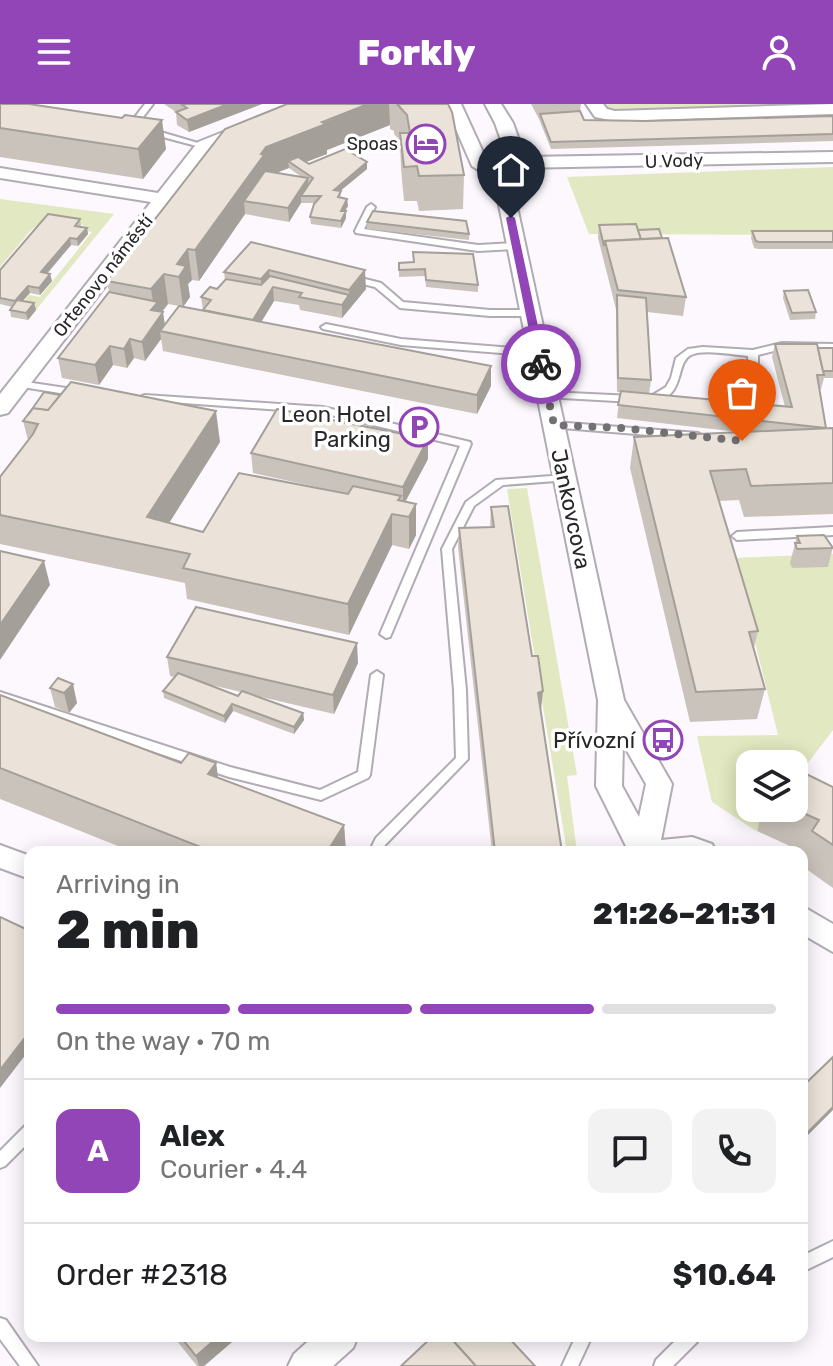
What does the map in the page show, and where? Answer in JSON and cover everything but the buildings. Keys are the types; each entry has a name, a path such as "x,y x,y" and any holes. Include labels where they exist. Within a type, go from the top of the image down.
{"street":[{"path":"163,199 204,146 309,104"},
{"path":"453,104 481,166 508,170"},
{"name":"Jankovcova","path":"493,104 504,123 516,157 508,170 516,246 611,700 609,786 641,846"},
{"path":"594,104 601,113 615,116 833,109"},
{"name":"U Vody","path":"508,170 833,157"},
{"name":"Ortenovo náměstí","path":"0,173 163,199 0,408"},
{"name":"Jankovcova","path":"611,700 659,784 645,846"},
{"path":"0,856 24,866"},
{"path":"808,922 833,940"},
{"path":"306,1366 334,1342"}],"lane":[{"path":"132,126 149,104"},
{"path":"117,124 152,129 204,146"},
{"path":"371,207 359,231 478,248 516,246"},
{"path":"336,274 378,285 400,305 490,313 531,313"},
{"path":"326,327 401,342 538,353"},
{"path":"548,395 648,400 664,397 675,383 681,358 691,351 753,353 782,346 833,347"},
{"path":"753,353 755,408"},
{"path":"19,384 93,395"},
{"path":"139,398 323,410 466,444 386,634"},
{"path":"554,425 621,428 712,438"},
{"path":"378,846 462,759 460,690 447,549 470,504 500,482 565,478"},
{"path":"737,536 833,531"},
{"path":"0,696 229,772 321,795 364,775 377,675"},
{"path":"0,1161 24,1137"},
{"path":"808,1261 833,1249"},
{"path":"0,1326 30,1366"},
{"path":"570,1366 581,1342"},
{"path":"662,1366 685,1342"}],"green space":[{"path":"589,104 833,104 833,112 597,118"},
{"path":"833,167 833,235 589,234 567,177"},
{"path":"0,199 114,214 36,310 19,307 29,295 40,297 92,232 81,230 84,225 48,219 32,229 0,267"},
{"path":"527,488 577,775 567,776 576,846 566,846 507,489"},
{"path":"833,554 833,730 808,763 808,750 736,750 736,818 712,802 697,736 778,735 734,558"},
{"path":"742,822 763,822 756,831"}],"way so far":[{"path":"541,364 554,425 621,428 742,441"}],"place":[{"name":"Spoas","path":"426,144"},
{"name":"Leon Hotel Parking","path":"419,427"},
{"name":"Přívozní","path":"663,740"}],"route":[{"path":"511,218 541,364"}]}
